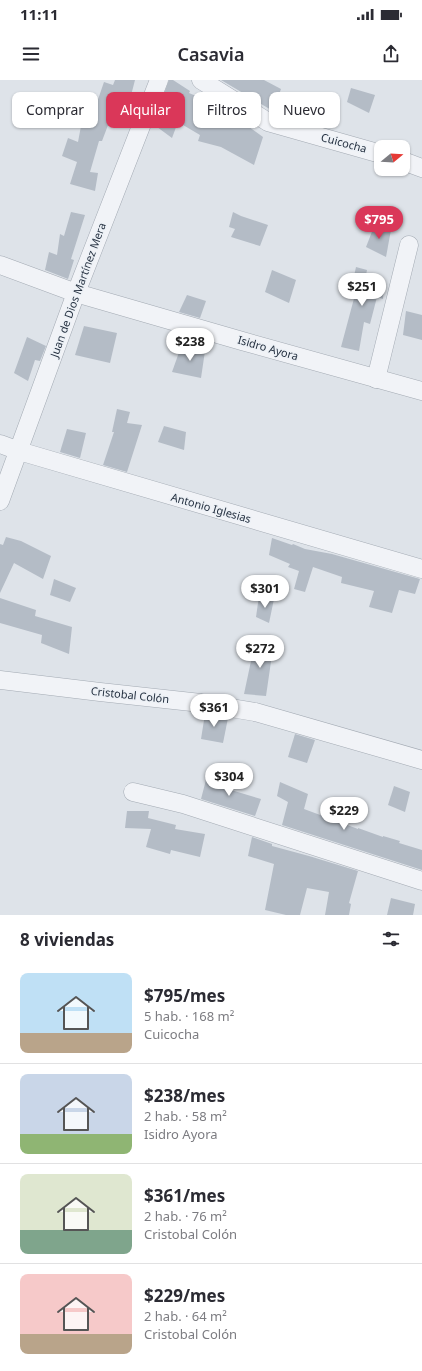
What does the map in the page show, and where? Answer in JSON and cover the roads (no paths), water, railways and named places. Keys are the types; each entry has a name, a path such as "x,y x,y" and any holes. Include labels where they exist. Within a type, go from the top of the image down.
{"street":[{"name":"Juan de Dios Martínez Mera","path":"0,501 76,293 159,80"},
{"name":"Cuicocha","path":"201,80 268,122 374,152"},
{"path":"410,164 422,168"},
{"path":"376,379 409,245"},
{"name":"Isidro Ayora","path":"0,265 76,293 422,392"},
{"name":"Antonio Iglesias","path":"0,444 19,452 422,569"},
{"name":"Cristobal Colón","path":"0,680 201,703 255,712 422,760"},
{"path":"133,792 183,804 422,881"}]}
